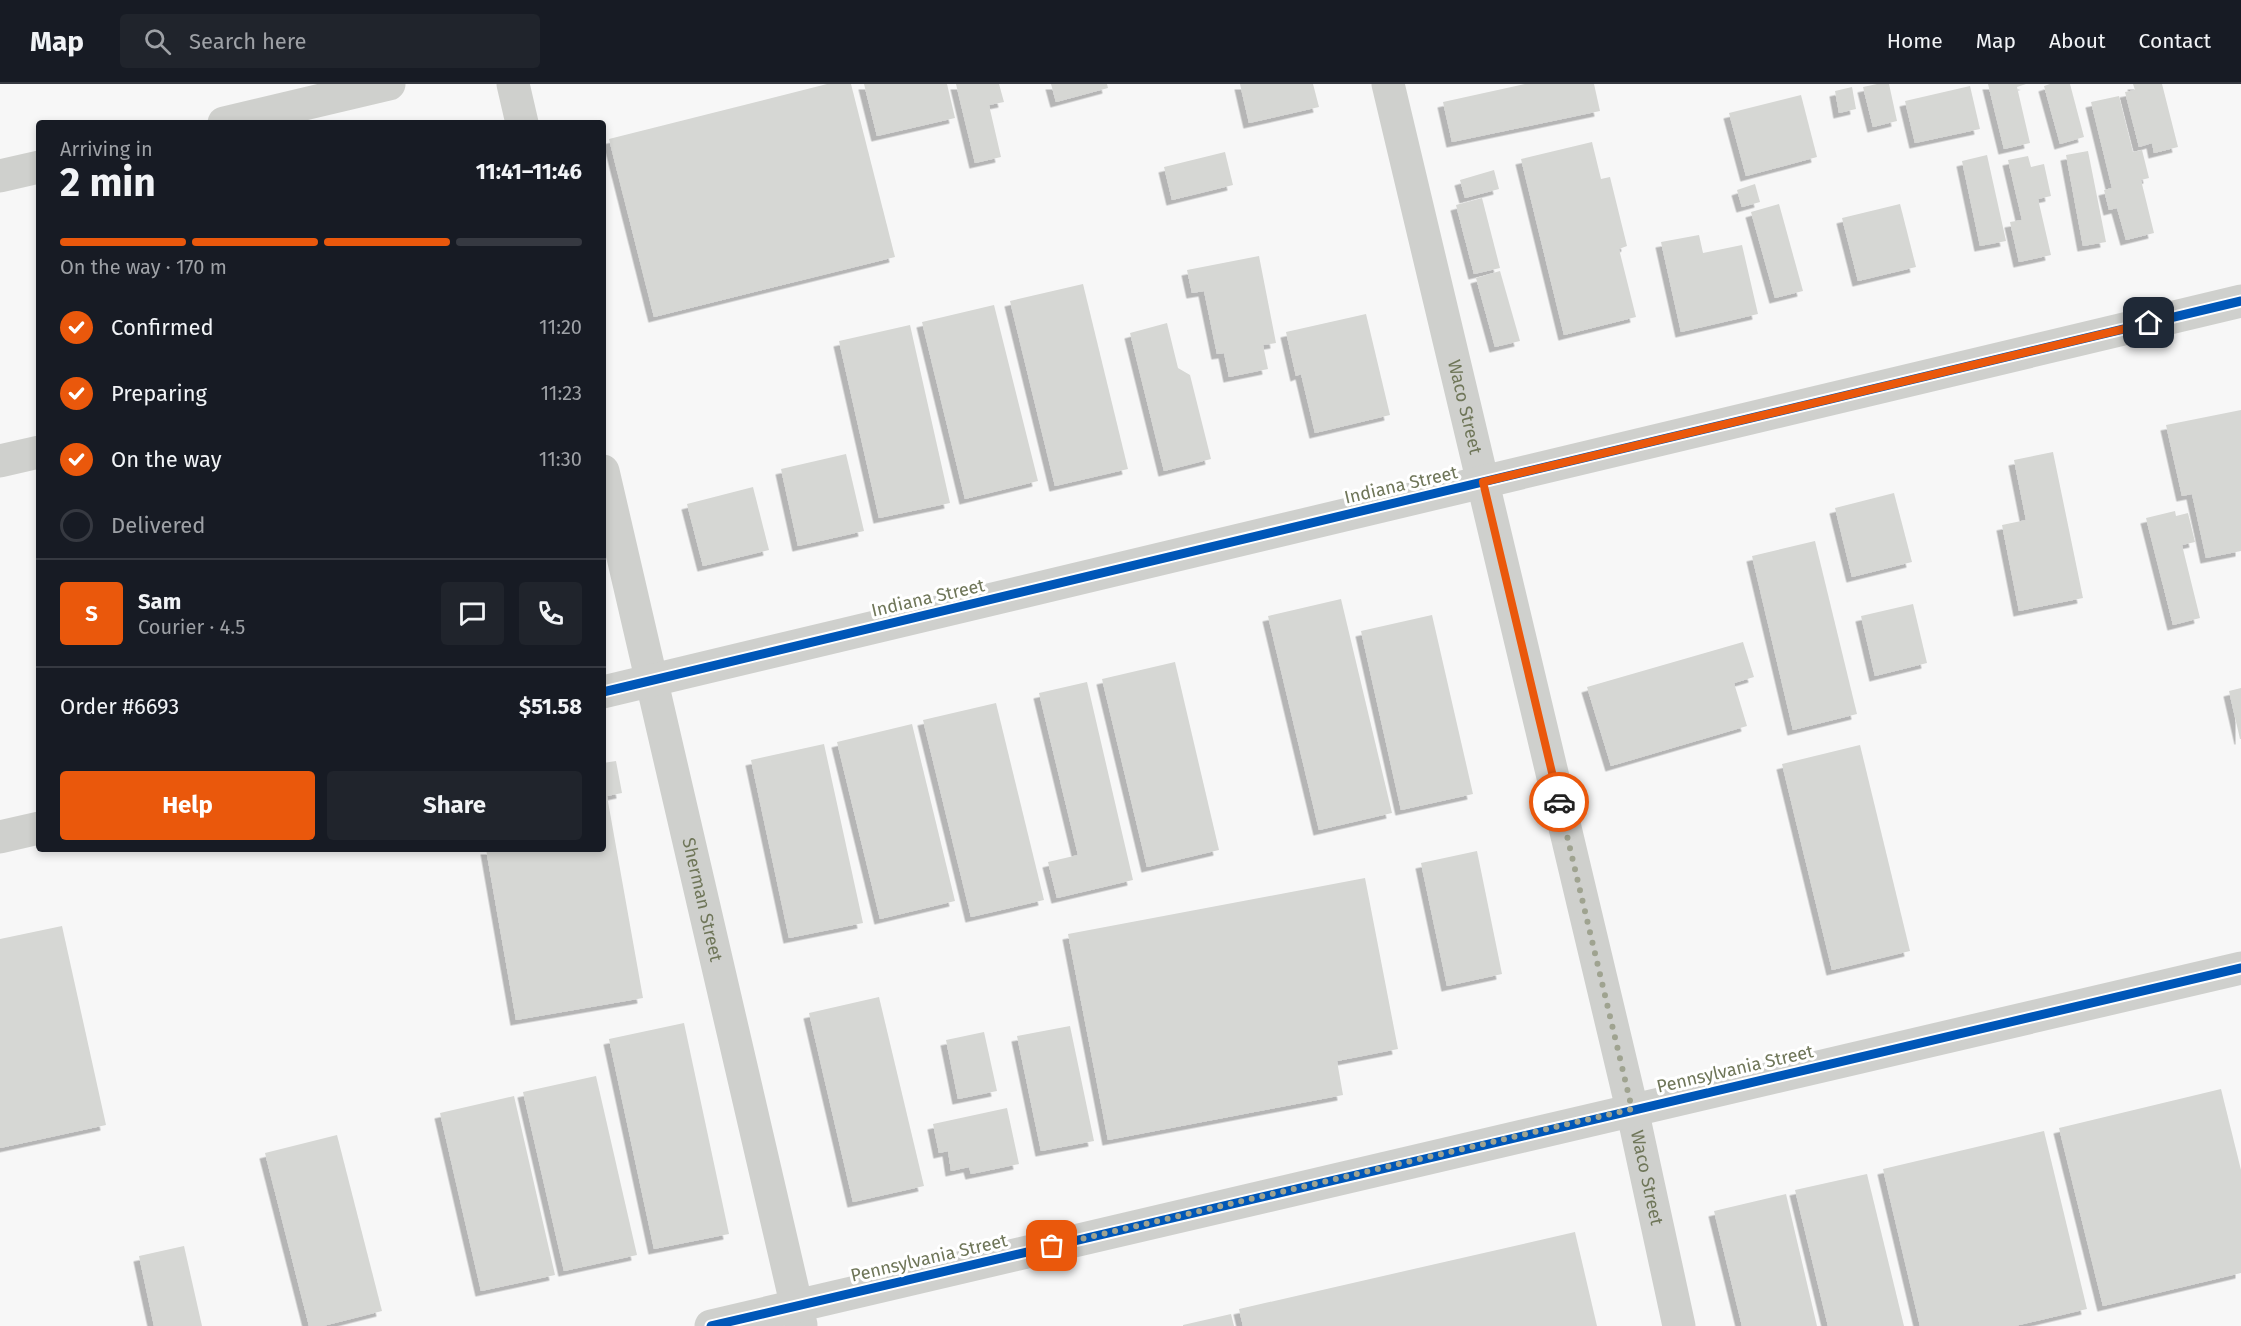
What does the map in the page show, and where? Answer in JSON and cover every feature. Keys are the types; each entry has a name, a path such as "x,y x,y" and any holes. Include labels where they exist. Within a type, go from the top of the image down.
{"street":[{"path":"237,120 389,84"},
{"path":"513,84 521,120"},
{"name":"Waco Street","path":"1388,84 1632,1109 1679,1326"},
{"path":"0,176 36,168"},
{"name":"Indiana Street","path":"606,691 2241,301"},
{"path":"0,461 36,453"},
{"name":"Sherman Street","path":"606,484 799,1316"},
{"path":"0,837 36,829"},
{"name":"Pennsylvania Street","path":"711,1326 799,1316 1632,1109 2241,969"}],"building":[{"path":"827,84 851,84 895,257 654,317 609,139"},
{"path":"864,84 947,84 955,118 877,136"},
{"path":"956,84 999,84 1004,102 989,105 1001,157 975,163"},
{"path":"1051,84 1107,84 1108,88 1056,102"},
{"path":"1240,84 1313,84 1319,107 1249,123"},
{"path":"1525,84 1594,84 1600,111 1452,142 1443,102"},
{"path":"1889,84 1897,121 1873,127 1863,87"},
{"path":"1988,84 2026,84 2017,87 2030,143 2004,149"},
{"path":"2070,84 2084,137 2060,144 2044,86"},
{"path":"2133,84 2162,84 2178,147 2154,153 2152,143 2139,147 2125,92 2135,90"},
{"path":"1970,86 1980,129 1915,143 1905,101"},
{"path":"1852,87 1856,109 1839,113 1835,91"},
{"path":"1801,95 1817,157 1746,176 1729,113"},
{"path":"2119,96 2133,152 2142,150 2149,178 2141,180 2154,233 2126,240 2117,208 2109,210 2104,190 2112,188 2091,102"},
{"path":"1592,142 1601,179 1610,177 1627,246 1619,249 1636,317 1564,335 1521,159"},
{"path":"2088,151 2106,242 2083,246 2066,155"},
{"path":"1225,152 1233,185 1172,200 1164,167"},
{"path":"1987,155 2006,241 1980,246 1962,161"},
{"path":"2028,156 2031,167 2044,164 2051,196 2038,199 2051,255 2019,262 2010,222 2022,220 2008,160"},
{"path":"1494,170 1499,189 1465,198 1460,180"},
{"path":"1755,184 1760,202 1742,207 1737,190"},
{"path":"1482,198 1500,268 1474,274 1456,205"},
{"path":"1779,204 1803,291 1775,298 1751,212"},
{"path":"1900,204 1916,267 1858,281 1842,218"},
{"path":"1699,235 1703,253 1742,245 1758,314 1681,332 1661,242"},
{"path":"1259,256 1276,343 1263,345 1268,369 1229,377 1224,353 1217,354 1204,291 1192,293 1187,270"},
{"path":"1500,271 1520,341 1495,347 1476,278"},
{"path":"1083,284 1128,469 1055,486 1010,301"},
{"path":"994,305 1038,481 965,499 922,322"},
{"path":"1366,314 1390,415 1315,433 1301,374 1296,376 1286,332"},
{"path":"1167,323 1178,368 1190,375 1211,459 1164,471 1130,333"},
{"path":"910,325 950,503 879,518 839,341"},
{"path":"2241,410 2241,551 2206,558 2192,494 2182,496 2166,425"},
{"path":"2053,452 2083,598 2019,611 2002,525 2026,520 2014,460"},
{"path":"846,454 864,531 798,546 781,469"},
{"path":"753,487 769,550 703,566 687,504"},
{"path":"1894,493 1912,562 1852,577 1835,508"},
{"path":"2175,511 2176,516 2188,513 2195,542 2182,545 2200,618 2173,625 2146,518"},
{"path":"1815,541 1857,714 1793,730 1752,556"},
{"path":"1341,599 1392,813 1319,830 1268,616"},
{"path":"1913,604 1927,663 1875,676 1861,616"},
{"path":"1432,615 1473,794 1401,810 1361,631"},
{"path":"1743,642 1754,677 1734,683 1747,726 1611,766 1587,687"},
{"path":"1175,662 1219,850 1147,867 1102,679"},
{"path":"1087,682 1133,880 1057,898 1048,862 1078,855 1039,693"},
{"path":"2241,688 2241,739 2240,739 2229,691"},
{"path":"996,703 1044,900 971,917 923,720"},
{"path":"912,724 955,901 880,919 837,742"},
{"path":"824,744 863,923 789,938 751,760"},
{"path":"1860,745 1910,951 1832,970 1782,764"},
{"path":"616,761 622,793 607,796 643,998 516,1020 487,852 606,852 606,763"},
{"path":"1477,851 1502,974 1447,986 1421,863"},
{"path":"1365,878 1398,1049 1337,1061 1343,1095 1108,1140 1068,934"},
{"path":"62,926 106,1125 0,1148 0,939"},
{"path":"879,997 924,1186 853,1202 809,1013"},
{"path":"684,1023 729,1234 654,1249 609,1039"},
{"path":"1070,1026 1094,1141 1041,1151 1017,1036"},
{"path":"984,1032 997,1091 958,1099 946,1040"},
{"path":"596,1076 637,1255 564,1271 523,1092"},
{"path":"2221,1089 2241,1170 2241,1273 2103,1306 2059,1128"},
{"path":"514,1096 555,1275 481,1291 440,1113"},
{"path":"1007,1108 1019,1164 971,1174 969,1167 951,1171 948,1151 939,1153 933,1124"},
{"path":"2044,1131 2087,1309 2015,1326 1920,1326 1883,1169"},
{"path":"337,1135 382,1311 323,1326 309,1326 265,1153"},
{"path":"1867,1174 1904,1326 1828,1326 1795,1190"},
{"path":"1786,1194 1817,1326 1742,1326 1714,1211"},
{"path":"1575,1232 1597,1326 1243,1326 1239,1309"},
{"path":"184,1246 202,1326 154,1326 139,1256"},
{"path":"1231,1314 1234,1326 1183,1326 1183,1325"}],"cycle path":[{"path":"606,691 2241,301"},
{"path":"711,1326 2241,968"}],"way so far":[{"path":"1052,1246 1632,1109 1559,802"}],"route":[{"path":"1559,802 1483,482 2149,323"}]}
